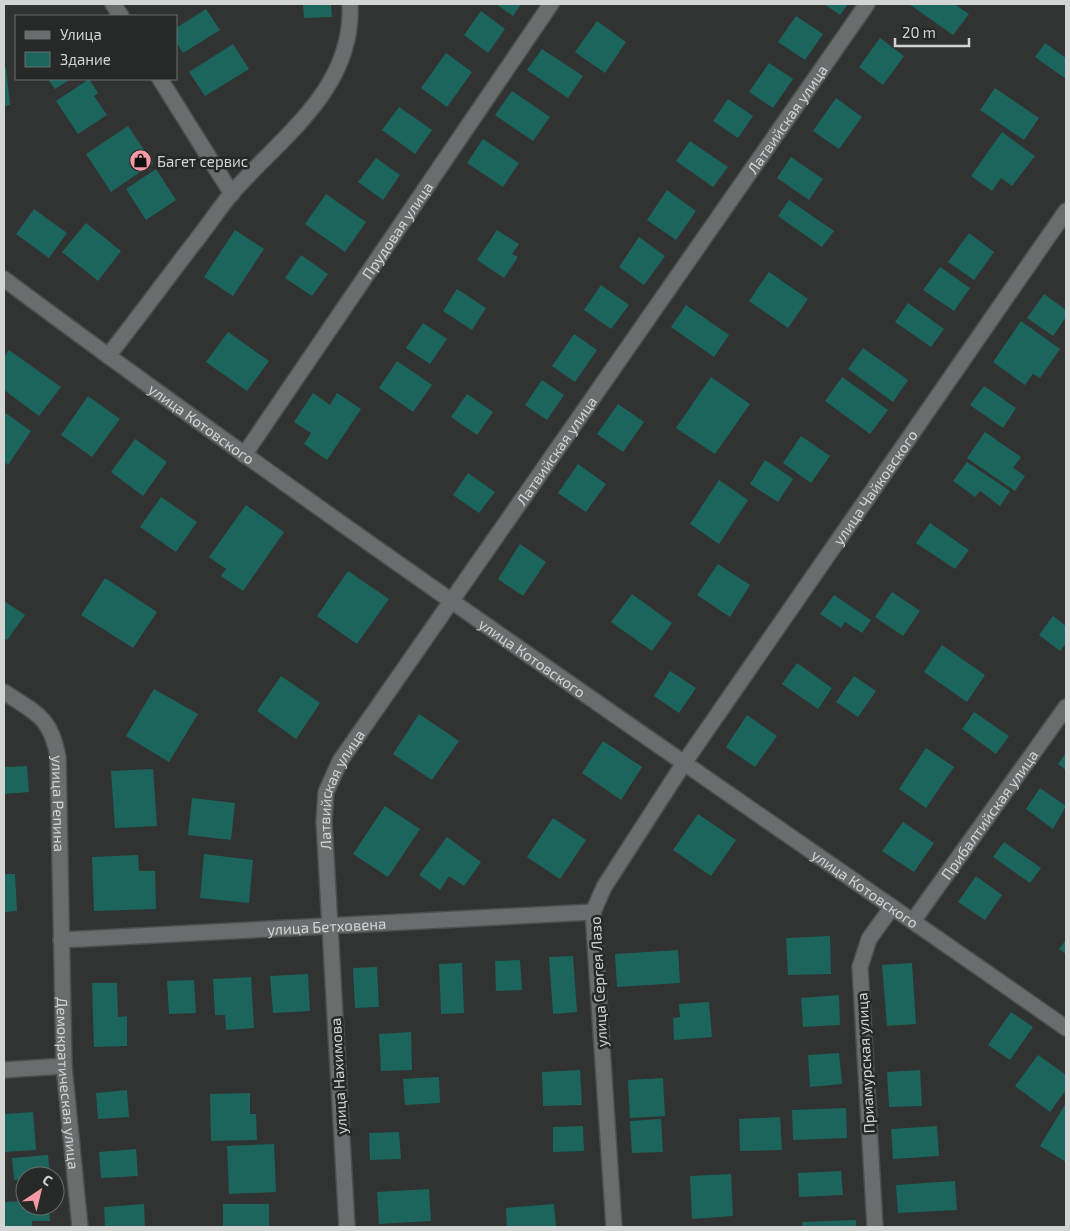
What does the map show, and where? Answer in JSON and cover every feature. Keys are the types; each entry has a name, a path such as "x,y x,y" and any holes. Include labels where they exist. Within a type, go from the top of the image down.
{"street":[{"path":"113,4 119,15"},
{"path":"108,356 232,194 305,117 330,84 342,61 349,35 350,4"},
{"name":"Прудовая улица","path":"244,454 551,4"},
{"name":"Латвийская улица","path":"329,926 324,821 326,792 340,761 450,600 867,4"},
{"path":"161,80 232,194"},
{"name":"улица Чайковского","path":"684,762 1066,210"},
{"name":"улица Котовского","path":"4,279 244,454 450,600 1066,1028"},
{"name":"улица Репина","path":"4,692 43,718 54,735 58,757 61,940"},
{"name":"Прибалтийская улица","path":"913,921 1066,707"},
{"name":"улица Сергея Лазо","path":"614,1227 593,912 604,887 684,762"},
{"name":"Приамурская улица","path":"875,1227 860,967 869,938 892,907"},
{"name":"улица Бетховена","path":"61,940 593,912"},
{"name":"улица Нахимова","path":"329,926 347,1227"},
{"name":"Демократическая улица","path":"61,940 64,1066 80,1227"},
{"path":"4,1070 64,1066"}],"building":[{"path":"303,4 331,4 332,17 304,18"},
{"path":"496,4 521,4 513,16"},
{"path":"824,4 848,4 840,15"},
{"path":"909,4 954,4 969,14 953,35"},
{"path":"206,9 220,30 183,53 178,45 178,27"},
{"path":"481,11 505,29 488,53 464,35"},
{"path":"796,16 823,34 805,60 778,42"},
{"path":"597,21 626,42 605,73 575,52"},
{"path":"880,38 904,56 883,85 859,67"},
{"path":"1045,43 1066,58 1066,79 1035,57"},
{"path":"233,44 249,69 205,96 189,72"},
{"path":"542,49 583,76 568,98 527,70"},
{"path":"446,53 472,72 447,107 421,88"},
{"path":"769,63 793,79 773,108 749,92"},
{"path":"4,68 6,68 10,105 4,106"},
{"path":"49,80 69,80 55,89"},
{"path":"90,80 98,93 94,96 107,115 78,134 56,101"},
{"path":"995,88 1039,118 1024,140 980,110"},
{"path":"512,91 550,117 533,141 495,115"},
{"path":"836,98 862,117 839,149 813,131"},
{"path":"728,99 753,116 738,138 713,121"},
{"path":"399,107 432,130 415,154 382,130"},
{"path":"128,126 153,163 111,192 86,154"},
{"path":"1002,132 1035,156 1012,186 1001,178 992,191 971,176"},
{"path":"483,139 519,163 503,187 467,163"},
{"path":"690,141 728,167 713,187 676,161"},
{"path":"791,157 823,179 809,200 777,178"},
{"path":"376,158 400,175 383,200 358,182"},
{"path":"156,169 176,200 146,220 126,189"},
{"path":"667,190 696,211 676,240 647,220"},
{"path":"326,194 366,222 345,252 305,224"},
{"path":"789,200 834,231 822,247 778,216"},
{"path":"34,209 67,233 49,258 16,234"},
{"path":"86,223 121,251 98,281 62,252"},
{"path":"235,230 264,249 233,296 204,277"},
{"path":"497,230 519,244 512,254 518,257 504,278 477,260"},
{"path":"969,233 994,252 974,280 948,262"},
{"path":"639,237 665,256 644,285 619,267"},
{"path":"301,255 328,274 312,296 285,278"},
{"path":"940,267 970,288 954,311 923,290"},
{"path":"769,272 808,299 788,328 749,301"},
{"path":"601,285 629,305 611,329 584,310"},
{"path":"457,289 486,308 472,330 443,311"},
{"path":"1044,294 1066,310 1066,317 1053,336 1027,318"},
{"path":"908,303 944,329 931,347 895,322"},
{"path":"686,305 729,335 714,357 671,327"},
{"path":"1021,321 1060,349 1040,378 1033,374 1025,385 993,362"},
{"path":"423,323 447,339 430,364 406,348"},
{"path":"228,332 269,361 247,391 206,362"},
{"path":"574,334 597,350 575,382 552,366"},
{"path":"863,348 908,380 893,402 848,369"},
{"path":"9,350 61,387 39,416 4,390 4,357"},
{"path":"397,361 432,385 413,412 379,388"},
{"path":"711,377 750,404 715,454 676,428"},
{"path":"842,377 888,410 870,434 825,401"},
{"path":"542,380 564,395 547,420 525,405"},
{"path":"984,386 1016,408 1003,428 970,405"},
{"path":"313,393 330,405 337,393 361,409 327,460 304,444 311,433 294,422"},
{"path":"467,394 493,412 477,435 451,417"},
{"path":"88,396 120,419 92,457 61,435"},
{"path":"618,404 644,422 623,452 597,434"},
{"path":"4,412 31,431 8,465 4,462"},
{"path":"985,432 1021,457 1013,468 1025,476 1015,491 967,458"},
{"path":"801,436 830,456 811,483 783,463"},
{"path":"135,439 167,462 143,496 111,472"},
{"path":"765,460 793,479 778,502 750,484"},
{"path":"967,462 1010,491 1000,506 980,491 975,497 953,481"},
{"path":"578,464 606,484 586,512 558,493"},
{"path":"468,473 495,492 479,513 453,495"},
{"path":"719,480 748,500 719,544 690,524"},
{"path":"161,497 197,522 176,552 140,527"},
{"path":"246,505 284,532 243,591 221,576 226,569 209,557"},
{"path":"930,523 969,550 955,569 916,543"},
{"path":"520,544 546,562 523,596 498,579"},
{"path":"718,564 750,585 730,617 697,595"},
{"path":"348,571 389,599 357,644 317,616"},
{"path":"105,578 157,612 133,648 81,615"},
{"path":"892,592 920,611 903,636 875,617"},
{"path":"632,594 672,623 652,651 611,622"},
{"path":"834,595 871,620 862,633 845,622 841,628 820,614"},
{"path":"4,601 25,615 7,640 4,638"},
{"path":"1053,616 1066,626 1066,643 1060,651 1039,635"},
{"path":"942,645 985,675 967,702 924,672"},
{"path":"797,663 832,688 818,709 782,684"},
{"path":"670,671 696,688 679,713 654,696"},
{"path":"281,676 320,703 296,739 257,711"},
{"path":"854,676 876,691 858,717 836,702"},
{"path":"154,689 198,714 169,762 126,736"},
{"path":"974,712 1009,736 996,754 962,729"},
{"path":"419,714 459,741 432,780 393,754"},
{"path":"747,715 777,736 755,767 726,747"},
{"path":"603,741 642,767 621,800 582,773"},
{"path":"926,748 954,767 926,808 899,789"},
{"path":"1066,753 1066,770 1058,764"},
{"path":"27,766 29,792 4,794 4,767"},
{"path":"153,769 157,826 115,828 111,771"},
{"path":"1040,788 1066,806 1053,829 1026,809"},
{"path":"192,798 235,803 231,840 188,835"},
{"path":"385,806 420,829 388,877 353,854"},
{"path":"698,814 736,840 711,876 673,850"},
{"path":"553,818 586,840 560,879 527,857"},
{"path":"903,822 934,843 914,872 882,851"},
{"path":"447,837 481,862 464,886 449,876 440,890 419,875"},
{"path":"1004,842 1041,868 1030,883 993,857"},
{"path":"204,854 253,860 249,903 200,898"},
{"path":"138,855 139,871 155,871 156,909 94,911 92,857"},
{"path":"4,874 15,874 17,911 4,912"},
{"path":"976,876 1002,895 985,920 958,902"},
{"path":"830,936 831,974 788,975 786,938"},
{"path":"1066,940 1066,954 1059,949"},
{"path":"678,950 680,983 617,987 615,954"},
{"path":"573,956 577,1012 553,1014 549,957"},
{"path":"520,960 522,990 496,991 495,961"},
{"path":"462,963 464,1013 441,1014 439,964"},
{"path":"912,963 916,1024 887,1026 882,965"},
{"path":"377,967 379,1007 355,1008 353,968"},
{"path":"308,974 310,1011 273,1013 270,976"},
{"path":"251,977 254,1028 226,1030 225,1015 215,1015 213,979"},
{"path":"194,980 196,1013 169,1014 167,981"},
{"path":"92,983 117,983 118,1017 127,1016 127,1046 94,1047"},
{"path":"839,995 840,1025 803,1027 801,998"},
{"path":"709,1002 712,1037 674,1040 673,1018 680,1017 679,1004"},
{"path":"1011,1012 1033,1027 1010,1060 988,1045"},
{"path":"411,1032 412,1070 381,1071 379,1034"},
{"path":"839,1053 842,1084 810,1087 808,1055"},
{"path":"1038,1055 1066,1075 1066,1090 1050,1112 1015,1086"},
{"path":"580,1070 582,1105 543,1106 542,1072"},
{"path":"920,1070 922,1106 889,1107 887,1072"},
{"path":"439,1077 440,1103 405,1105 403,1079"},
{"path":"663,1078 665,1116 630,1118 628,1080"},
{"path":"127,1090 129,1117 98,1119 96,1093"},
{"path":"250,1093 250,1114 256,1114 257,1140 211,1141 210,1094"},
{"path":"1066,1103 1066,1162 1040,1146"},
{"path":"846,1108 847,1138 793,1140 792,1110"},
{"path":"33,1112 36,1150 4,1152 4,1114"},
{"path":"780,1117 782,1150 740,1151 739,1119"},
{"path":"661,1119 663,1152 632,1153 630,1121"},
{"path":"583,1126 584,1151 553,1152 553,1127"},
{"path":"937,1126 939,1156 893,1159 891,1129"},
{"path":"399,1132 401,1159 370,1160 369,1133"},
{"path":"274,1144 276,1192 229,1194 227,1146"},
{"path":"136,1149 138,1176 101,1178 99,1152"},
{"path":"48,1155 49,1166 15,1166 14,1180 12,1158"},
{"path":"841,1171 843,1195 799,1197 798,1173"},
{"path":"731,1174 733,1216 692,1219 690,1176"},
{"path":"955,1181 957,1210 898,1213 896,1185"},
{"path":"429,1189 431,1221 379,1224 377,1192"},
{"path":"15,1201 15,1216 50,1216 50,1221 32,1221 32,1227 4,1227 4,1202"},
{"path":"144,1204 145,1227 105,1227 104,1207"},
{"path":"223,1204 269,1204 269,1227 223,1227"},
{"path":"554,1204 556,1227 507,1227 506,1208"},
{"path":"856,1220 856,1227 803,1227 802,1222"}],"place":[{"name":"Багет сервис","path":"141,161"}]}
